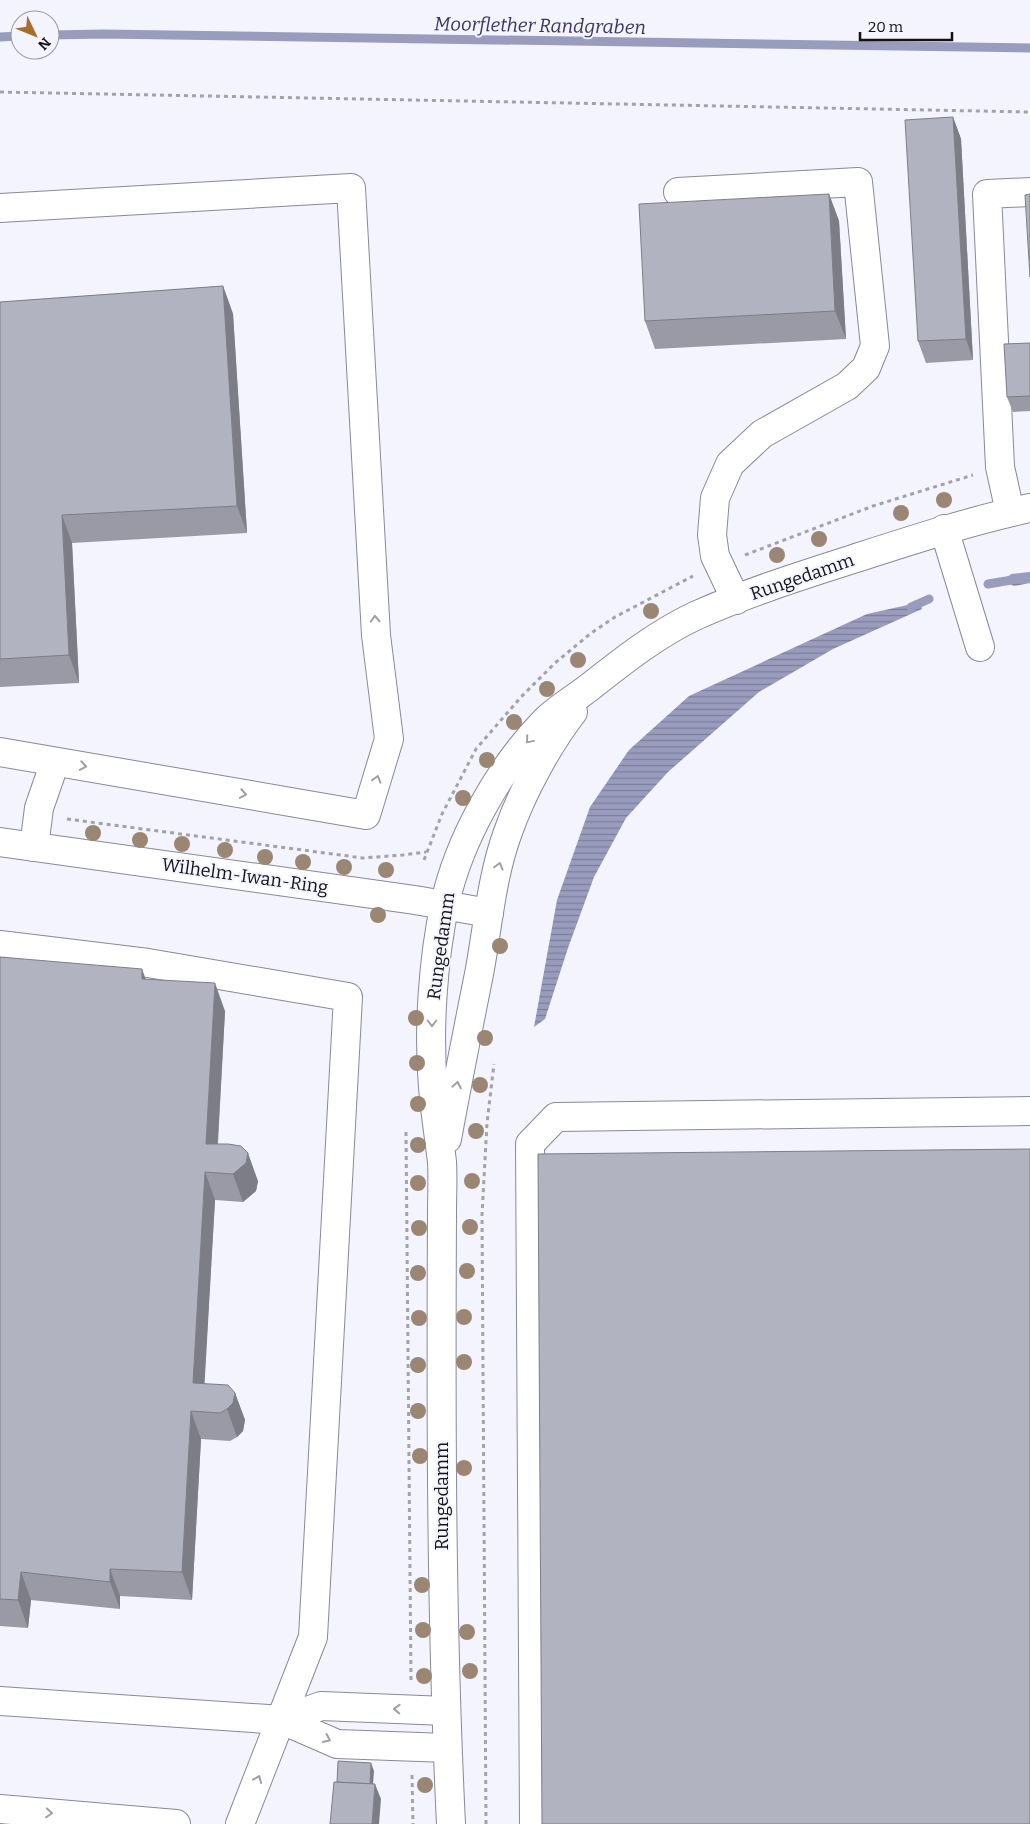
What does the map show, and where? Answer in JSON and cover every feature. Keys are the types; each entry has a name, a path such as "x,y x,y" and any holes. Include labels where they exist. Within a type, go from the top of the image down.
{"street":[{"path":"678,192 858,182 875,346 866,368 847,386 762,434 730,464 715,498 712,535 715,556 736,600"},
{"path":"0,208 351,188 376,635 389,739 366,815 0,752"},
{"path":"1020,510 1000,467 987,194 1030,192"},
{"name":"Rungedamm","path":"451,1824 442,1564 442,1167 432,1085 432,1012 435,974 445,905 453,875 469,836 490,795 515,757 547,719 615,666 671,629 695,616 804,575 944,529 1020,510"},
{"path":"944,529 980,647"},
{"name":"Rungedamm","path":"442,1167 493,890 508,832 536,769 560,729 592,685"},
{"path":"34,846 39,808 55,762"},
{"name":"Wilhelm-Iwan-Ring","path":"0,842 415,900 489,913"},
{"path":"0,945 148,963 348,997 313,1637 240,1824"},
{"path":"534,1824 530,1144 556,1117 1030,1111"},
{"path":"0,1700 282,1720 337,1744 447,1748"},
{"path":"282,1720 321,1706 446,1711"},
{"path":"0,1809 176,1824"}],"path":[{"path":"0,92 1030,112"},
{"path":"415,900 426,852 442,814 476,750 521,697 555,663 590,634 684,580 873,506 1000,467"},
{"path":"38,815 363,858 403,856 426,852"},
{"path":"486,1824 482,1215 487,1123 494,1063"},
{"path":"406,1129 411,1709"},
{"path":"412,1747 413,1824"}],"water":[{"path":"1030,572 1030,583 1014,586 1003,581 1011,574"},
{"path":"921,602 922,609 833,649 759,692 668,772 626,818 594,877 545,1019 534,1027 557,900 590,807 629,750 689,696 867,614"}],"building":[{"path":"953,117 966,339 918,341 905,120"},
{"path":"829,194 835,311 645,321 639,204"},
{"path":"1030,194 1030,277 1025,195"},
{"path":"223,286 237,506 62,515 69,655 0,659 0,302"},
{"path":"1030,343 1030,396 1007,397 1004,344"},
{"path":"0,957 142,969 142,979 215,983 206,1144 241,1146 248,1153 246,1163 233,1174 205,1172 193,1383 228,1385 235,1393 233,1403 220,1413 191,1411 182,1572 110,1569 110,1582 21,1572 18,1600 0,1599"},
{"path":"1030,1149 1030,1824 542,1824 538,1154"},
{"path":"338,1761 371,1763 370,1784 337,1782"},
{"path":"334,1782 375,1784 372,1824 330,1824"}],"waterway":[{"name":"Moorflether Randgraben","path":"60,35 1030,48"},
{"name":"Moorflether Randgraben","path":"0,37 10,36"},
{"path":"988,584 1030,577"},
{"path":"911,607 929,599"}]}
